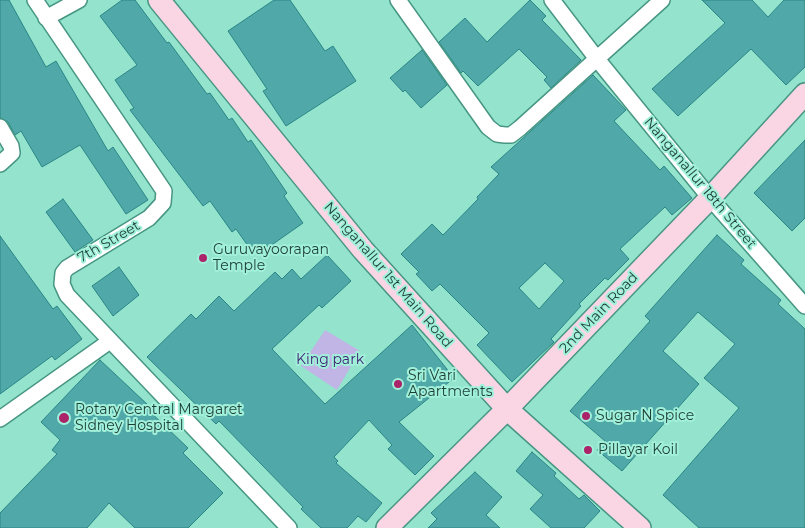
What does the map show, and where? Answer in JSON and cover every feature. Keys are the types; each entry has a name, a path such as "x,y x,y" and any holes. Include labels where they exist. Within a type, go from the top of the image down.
{"street":[{"name":"7th Street","path":"35,0 164,191 164,203 158,211 72,264 63,273 62,284 67,295 289,528"},
{"path":"46,18 79,0"},
{"name":"Nanganallur 1st Main Road","path":"159,0 363,250 506,409 640,528"},
{"path":"398,0 488,127 497,134 511,134 520,128 662,0"},
{"name":"Nanganallur 18th Street","path":"552,0 597,59 710,198 805,306"},
{"name":"2nd Main Road","path":"387,528 506,409 710,198 805,94"},
{"path":"0,127 11,146 12,153 0,164"},
{"path":"0,419 110,341"}],"green space":[{"name":"King park","path":"325,330 360,351 337,390 301,366"}],"building":[{"path":"0,0 9,0 46,67 56,61 108,151 113,147 148,200 126,214 80,145 42,167 21,131 15,135 8,122 0,118"},
{"path":"122,0 135,0 207,94 210,93 229,120 232,118 248,142 251,140 287,193 284,196 303,223 266,249 264,245 253,253 236,229 232,232 210,201 203,206 130,110 134,108 115,80 137,65 100,16"},
{"path":"274,0 290,0 325,51 333,46 356,81 286,126 263,91 267,89 228,31"},
{"path":"530,0 546,16 542,20 581,60 551,88 544,80 547,77 519,49 478,86 463,71 461,73 439,42 465,18 487,42"},
{"path":"702,0 752,0 768,17 784,0 805,0 805,67 786,85 751,49 678,116 652,89 725,23"},
{"path":"422,50 447,85 421,108 405,90 403,92 390,78"},
{"path":"593,75 626,110 614,121 660,170 664,166 692,198 672,215 665,207 620,249 629,259 608,280 605,278 579,304 581,306 551,339 554,342 512,382 477,345 489,333 440,284 432,291 416,274 419,272 401,254 432,224 443,235 499,174 491,167","holes":["545,263 564,281 539,309 519,288"]},
{"path":"805,140 805,218 792,231 754,193"},
{"path":"63,199 93,240 75,252 46,212"},
{"path":"717,235 744,260 741,264 781,300 778,304 805,329 805,528 699,528 663,495 739,408 704,378 735,344 698,312 663,351 699,384 622,471 597,450 605,441 570,411 650,321 645,316"},
{"path":"0,236 53,309 57,306 82,339 55,360 52,356 0,394"},
{"path":"327,255 351,281 322,308 319,305 272,349 325,404 412,325 454,378 399,422 434,456 415,475 388,449 392,445 369,420 334,457 338,461 336,463 382,503 366,522 358,516 347,528 321,528 219,421 216,424 147,357 191,314 196,319 219,296 234,311 275,272 282,279 292,269 301,279"},
{"path":"119,267 139,295 113,316 92,286"},
{"path":"100,360 148,405 145,407 188,448 183,453 223,493 188,528 135,528 109,503 87,528 0,528 0,513 57,454 52,450 60,440 41,422"},
{"path":"532,452 556,473 554,476 579,499 584,495 600,511 584,528 551,528 530,509 543,495 516,471"},
{"path":"475,472 502,497 486,515 500,528 428,528 437,519 431,513"}],"place":[{"name":"Guruvayoorapan Temple","path":"203,258"},
{"name":"Sri Vari Apartments","path":"398,384"},
{"name":"Sugar N Spice","path":"586,416"},
{"name":"Rotary Central Margaret Sidney Hospital","path":"64,418"},
{"name":"Pillayar Koil","path":"588,450"}]}
